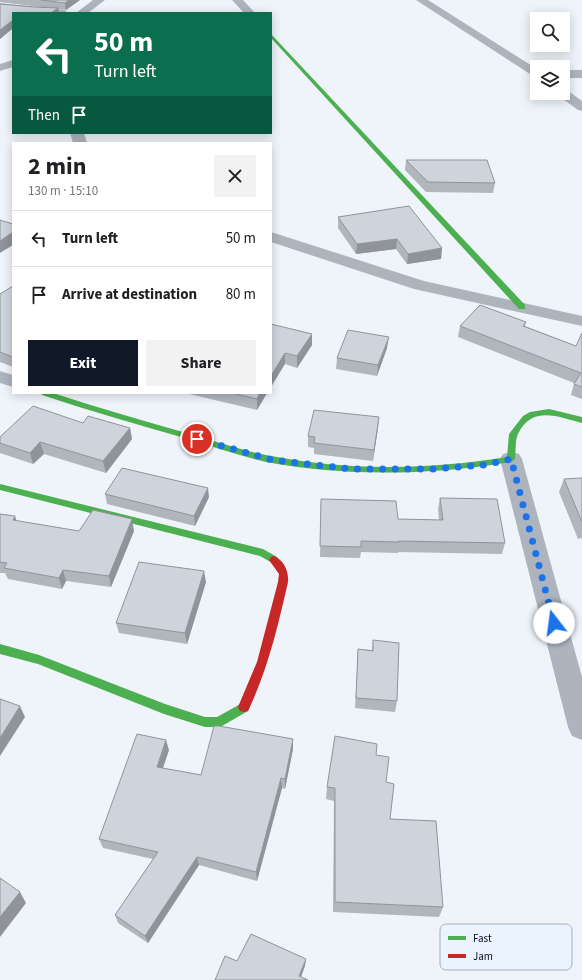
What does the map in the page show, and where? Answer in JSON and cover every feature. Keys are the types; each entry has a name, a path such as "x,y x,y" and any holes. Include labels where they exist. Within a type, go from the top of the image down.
{"street":[{"path":"82,12 100,0"},
{"path":"236,0 249,12"},
{"path":"420,0 530,70"},
{"path":"0,6 55,12"},
{"path":"272,36 522,307"},
{"path":"0,68 12,63"},
{"path":"570,74 582,74"},
{"path":"570,98 582,107"},
{"path":"272,236 332,258 420,285 582,321"},
{"path":"0,376 12,381"},
{"path":"48,394 90,409 273,460 351,469 432,469 484,465 511,459"},
{"path":"582,420 560,413 543,412 529,415 513,433 511,459 582,727"},
{"path":"0,487 263,553 274,560 284,573 270,636 251,694 243,708 218,722 205,722 171,711 39,660 0,649"}],"building":[{"path":"41,0 69,0 65,3"},
{"path":"0,4 58,8 52,12 12,12 12,21 0,30"},
{"path":"406,160 487,160 495,183 428,182"},
{"path":"409,206 442,248 408,254 397,239 357,244 338,217"},
{"path":"0,220 12,224 12,233 0,241"},
{"path":"12,287 12,357 0,352 0,294"},
{"path":"480,305 526,322 523,326 576,346 582,333 582,387 574,384 581,373 460,326"},
{"path":"272,324 312,334 297,356 285,353 272,374"},
{"path":"348,330 389,337 378,365 337,358"},
{"path":"236,394 260,394 257,399"},
{"path":"33,406 83,423 88,416 130,428 103,461 40,442 30,453 0,443 0,437"},
{"path":"314,410 379,417 374,450 314,443 315,437 308,436"},
{"path":"122,468 208,488 194,516 105,494"},
{"path":"582,478 582,522 564,479"},
{"path":"440,498 497,499 505,543 361,541 361,547 320,546 321,499 396,501 398,519 443,520"},
{"path":"93,510 132,519 109,576 63,570 59,578 4,568 7,563 0,562 0,514 15,516 13,520 79,531"},
{"path":"139,562 204,571 185,633 116,623"},
{"path":"373,640 399,643 397,701 356,698 358,649 373,651"},
{"path":"0,699 20,706 0,738"},
{"path":"214,726 293,739 285,779 281,778 256,872 197,857 145,936 115,915 158,852 99,839 137,734 166,740 157,767 201,775"},
{"path":"335,736 377,744 376,755 389,757 386,782 394,784 390,819 436,821 443,907 335,902 335,788 327,787"},
{"path":"0,878 20,892 0,917"},
{"path":"251,934 306,959 299,976 308,980 215,980 225,956 237,961"}],"traffic: fast":[{"path":"272,36 522,307"},
{"path":"48,394 255,456 304,464 363,469 392,470 452,467 511,459 513,434 526,418 533,414 549,412 582,420"},
{"path":"0,487 263,553 274,560"},
{"path":"0,649 39,660 164,709 205,722 218,722 244,707"}],"traffic: jam":[{"path":"244,707 257,678 272,630 283,582 284,573 274,560"}],"route":[{"path":"197,439 273,460 351,469 432,469 484,465 511,459 554,623"}]}
